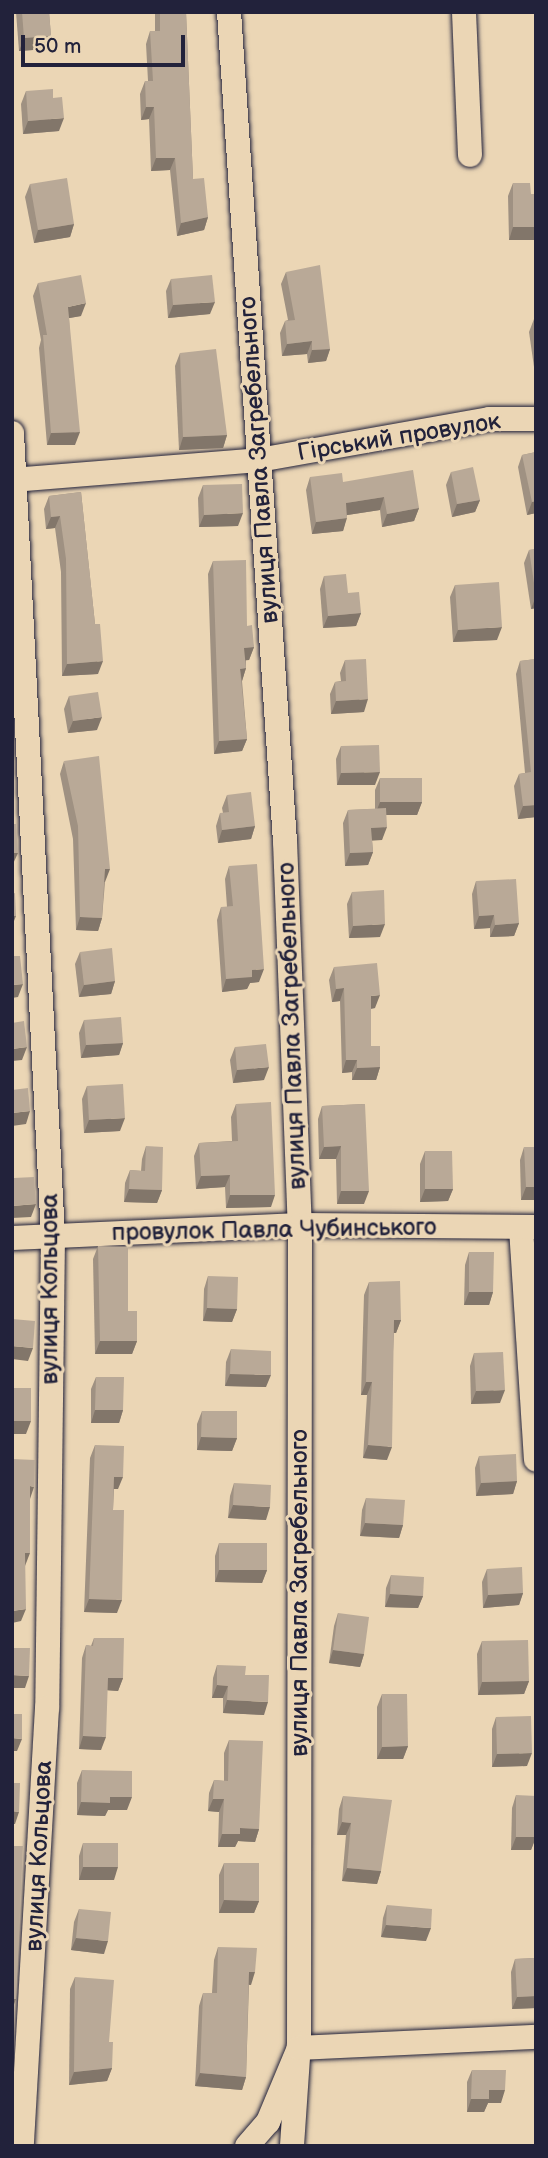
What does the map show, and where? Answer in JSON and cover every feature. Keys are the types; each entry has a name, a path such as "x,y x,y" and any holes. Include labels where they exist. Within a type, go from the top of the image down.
{"street":[{"name":"вулиця Павла Загребельного","path":"229,12 285,841 300,1225 299,2045 292,2146"},
{"path":"464,12 470,155"},
{"name":"Гірський провулок","path":"14,480 259,460 489,419 536,419"},
{"name":"вулиця Кольцова","path":"12,433 52,1236 47,1708 22,2146"},
{"name":"провулок Павла Чубинського","path":"12,1238 300,1225 528,1227"},
{"path":"528,1227 536,1460"},
{"path":"247,2146 268,2122 299,2045 536,2037"}],"building":[{"path":"22,12 49,12 51,36 24,38"},
{"path":"160,12 186,12 193,179 204,178 208,217 181,223 175,158 156,158 154,107 146,107 145,81 153,81 150,31 160,31"},
{"path":"53,89 53,98 62,97 64,118 28,121 26,91"},
{"path":"67,178 74,224 38,230 30,184"},
{"path":"513,183 530,183 531,194 536,194 536,227 513,227"},
{"path":"320,265 330,349 312,350 312,341 287,344 285,321 295,320 286,272"},
{"path":"81,275 86,303 68,307 80,432 51,433 43,335 47,335 38,283"},
{"path":"212,275 215,302 173,305 171,279"},
{"path":"216,349 227,435 183,437 180,353"},
{"path":"536,452 536,501 532,502 522,455"},
{"path":"473,467 480,500 457,504 451,472"},
{"path":"413,470 419,508 387,514 384,497 346,503 347,518 316,522 310,477 342,473 343,482"},
{"path":"242,484 243,513 204,515 203,485"},
{"path":"81,492 95,624 100,624 103,661 67,664 66,559 60,516 51,517 49,496"},
{"path":"536,549 536,596 529,550"},
{"path":"246,560 247,626 252,625 254,647 244,648 246,668 240,669 247,739 219,741 213,561"},
{"path":"346,574 348,593 359,592 361,613 328,616 324,576"},
{"path":"499,582 502,627 458,630 455,585"},
{"path":"366,659 368,699 336,701 335,682 346,681 345,660"},
{"path":"536,659 536,805 523,806 519,774 531,772 520,661"},
{"path":"98,692 102,717 73,721 69,696"},
{"path":"379,745 380,772 341,773 341,746"},
{"path":"99,756 110,869 105,869 102,918 80,917 78,826 64,761"},
{"path":"380,778 422,778 422,802 380,802"},
{"path":"251,792 255,826 222,830 220,813 229,812 227,795"},
{"path":"386,808 387,827 371,828 373,852 350,853 348,810"},
{"path":"12,824 16,824 18,853 12,853"},
{"path":"257,864 264,969 252,970 252,977 226,979 221,907 233,906 229,866"},
{"path":"516,879 519,923 495,925 494,915 479,916 476,881"},
{"path":"384,890 385,924 353,926 352,892"},
{"path":"15,893 16,916 12,916 12,894"},
{"path":"112,948 115,981 84,985 80,952"},
{"path":"12,956 20,956 23,984 12,985"},
{"path":"377,963 380,995 371,996 371,1046 380,1046 380,1067 357,1068 357,1060 346,1060 344,988 336,989 334,967"},
{"path":"121,1017 123,1043 86,1045 84,1020"},
{"path":"24,1021 27,1047 12,1049 12,1023"},
{"path":"266,1044 269,1067 237,1070 235,1047"},
{"path":"123,1084 125,1118 89,1120 87,1086"},
{"path":"28,1088 30,1111 12,1113 12,1090"},
{"path":"271,1102 275,1195 230,1195 230,1175 201,1176 199,1143 238,1141 236,1104"},
{"path":"365,1104 369,1191 341,1191 341,1146 324,1147 322,1106"},
{"path":"146,1146 163,1147 162,1190 129,1189 130,1170 145,1171"},
{"path":"524,1147 536,1147 536,1187 526,1187"},
{"path":"425,1151 452,1151 453,1189 425,1189"},
{"path":"12,1163 14,1178 34,1177 36,1204 12,1206"},
{"path":"98,1246 128,1247 128,1311 137,1311 137,1341 100,1341"},
{"path":"469,1252 494,1252 493,1292 469,1292"},
{"path":"208,1276 238,1277 237,1309 207,1308"},
{"path":"400,1281 401,1320 394,1320 392,1447 368,1445 372,1382 366,1382 369,1282"},
{"path":"12,1319 35,1321 33,1348 12,1346"},
{"path":"231,1349 271,1351 271,1375 230,1374"},
{"path":"503,1352 505,1390 476,1391 474,1353"},
{"path":"96,1377 124,1377 123,1410 95,1410"},
{"path":"12,1388 31,1388 31,1421 12,1421"},
{"path":"202,1411 237,1411 237,1438 201,1437"},
{"path":"95,1445 124,1446 123,1477 114,1477 113,1510 124,1510 122,1600 89,1599"},
{"path":"516,1454 517,1481 481,1483 479,1456"},
{"path":"12,1459 35,1460 34,1487 30,1486 30,1553 25,1553 26,1609 12,1611"},
{"path":"234,1483 271,1485 270,1507 233,1505"},
{"path":"366,1498 405,1500 403,1525 365,1523"},
{"path":"219,1543 267,1543 267,1570 219,1570"},
{"path":"522,1567 523,1593 488,1595 487,1569"},
{"path":"391,1575 424,1577 423,1596 390,1594"},
{"path":"338,1613 369,1617 364,1654 333,1650"},
{"path":"94,1638 124,1638 123,1678 108,1678 106,1737 83,1736 86,1645 93,1646"},
{"path":"528,1640 529,1681 482,1682 482,1641"},
{"path":"12,1648 30,1648 29,1676 12,1675"},
{"path":"217,1665 246,1666 245,1675 269,1675 268,1702 227,1700 228,1686 217,1685"},
{"path":"382,1694 407,1694 408,1746 382,1747"},
{"path":"12,1714 22,1714 22,1739 12,1738"},
{"path":"531,1716 532,1753 497,1754 496,1717"},
{"path":"229,1740 263,1741 259,1829 240,1828 240,1834 222,1834 224,1799 213,1799 214,1780 228,1781"},
{"path":"82,1770 132,1771 132,1797 110,1797 110,1803 81,1802"},
{"path":"12,1783 20,1783 19,1812 12,1811"},
{"path":"516,1795 536,1796 536,1837 516,1837"},
{"path":"343,1796 392,1800 381,1871 347,1868 351,1823 342,1822"},
{"path":"83,1843 118,1843 118,1867 83,1867"},
{"path":"12,1846 23,1846 16,1999 12,1999"},
{"path":"224,1863 259,1863 259,1901 224,1900"},
{"path":"387,1905 432,1909 431,1928 386,1925"},
{"path":"79,1909 111,1912 108,1941 76,1938"},
{"path":"218,1947 257,1948 255,1972 249,1972 246,2077 200,2073 203,1993 217,1993"},
{"path":"536,1958 536,1996 517,1997 515,1959"},
{"path":"75,1977 114,1980 109,2042 113,2042 112,2068 74,2072"},
{"path":"472,2070 506,2070 505,2090 489,2090 489,2099 471,2099"}]}
